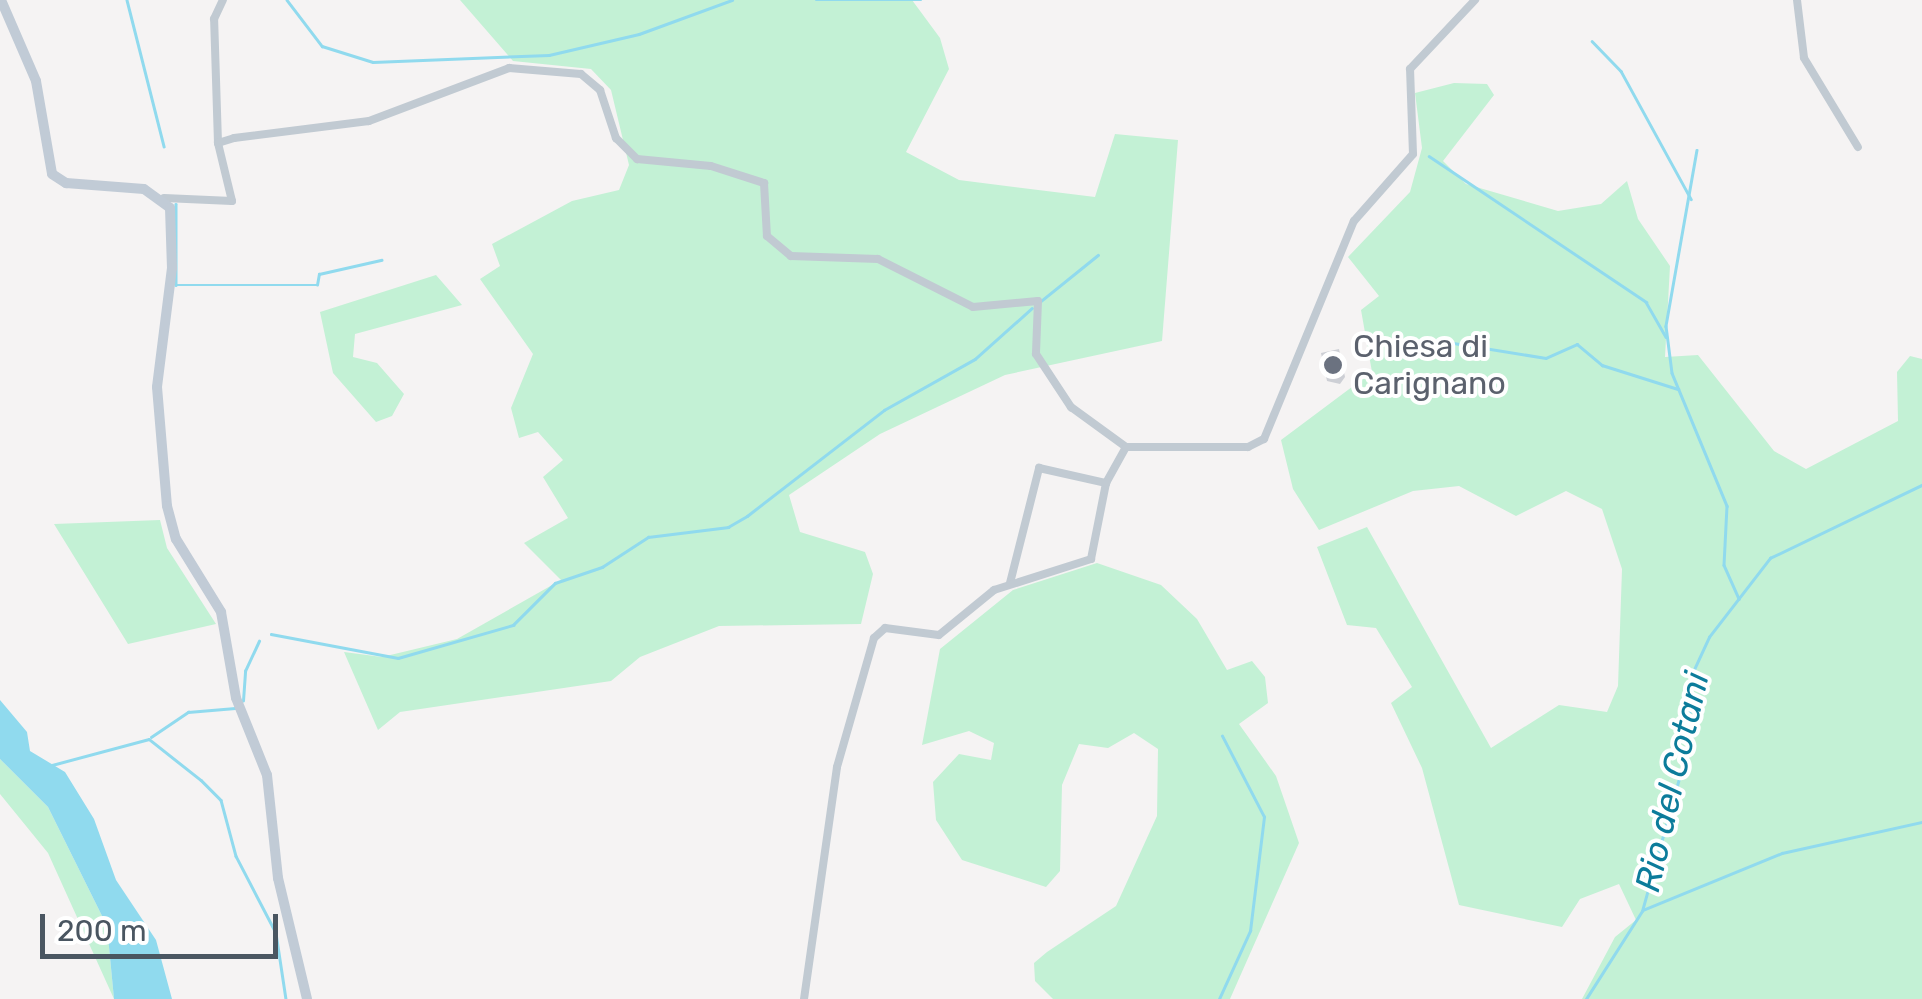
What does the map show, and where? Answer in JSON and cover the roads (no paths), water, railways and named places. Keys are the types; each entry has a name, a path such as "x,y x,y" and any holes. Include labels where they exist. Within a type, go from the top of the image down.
{"street":[{"path":"1,0 36,81 52,174 164,198 232,202 218,143 214,19 223,0"},
{"path":"218,143 369,122 509,68 581,74 600,90 616,138 637,159 711,166 764,184 767,236 791,256 878,259 973,307 1038,301 1036,354 1071,408 1126,447 1212,450 1264,439 1354,221 1413,154 1410,69 1474,0"},
{"path":"1797,0 1804,58 1858,148"},
{"path":"164,198 173,249 157,387 167,506 176,539 224,622 236,698 266,776 278,878 307,999"},
{"path":"804,999 838,767 874,638 885,628 939,636 1010,583 1091,559 1106,483 1126,447"},
{"path":"1010,583 1040,468 1106,483"}],"water":[{"path":"0,700 27,732 30,751 65,772 94,819 116,880 156,940 172,999 114,999 107,926 48,807 0,759"}],"waterway":[{"path":"127,0 164,146"},
{"path":"287,0 322,46 373,62 549,55 639,34 732,0"},
{"path":"816,0 921,0"},
{"path":"1592,41 1621,71 1691,199"},
{"path":"1697,150 1666,326 1672,373 1727,506 1724,565 1739,599"},
{"path":"1429,156 1646,302 1666,337"},
{"path":"176,204 176,285 317,285 319,274 381,260"},
{"path":"1041,301 1098,255"},
{"path":"271,634 398,658 513,625 555,583 602,567 648,537 728,527 747,516 884,410 975,359 1032,308"},
{"path":"1435,340 1546,358 1577,344 1602,365 1678,389"},
{"name":"Rio del Cotani","path":"1586,999 1642,911 1688,746 1691,676 1709,637 1770,558 1922,485"},
{"path":"243,701 245,671 259,641"},
{"path":"151,737 188,712 235,708"},
{"path":"1219,999 1250,931 1264,817 1222,736"},
{"path":"52,765 149,739 201,780 221,800 236,856 276,933 286,999"},
{"path":"1643,910 1782,853 1922,822"}],"place":[{"name":"Chiesa di Carignano","path":"1333,365"}]}
